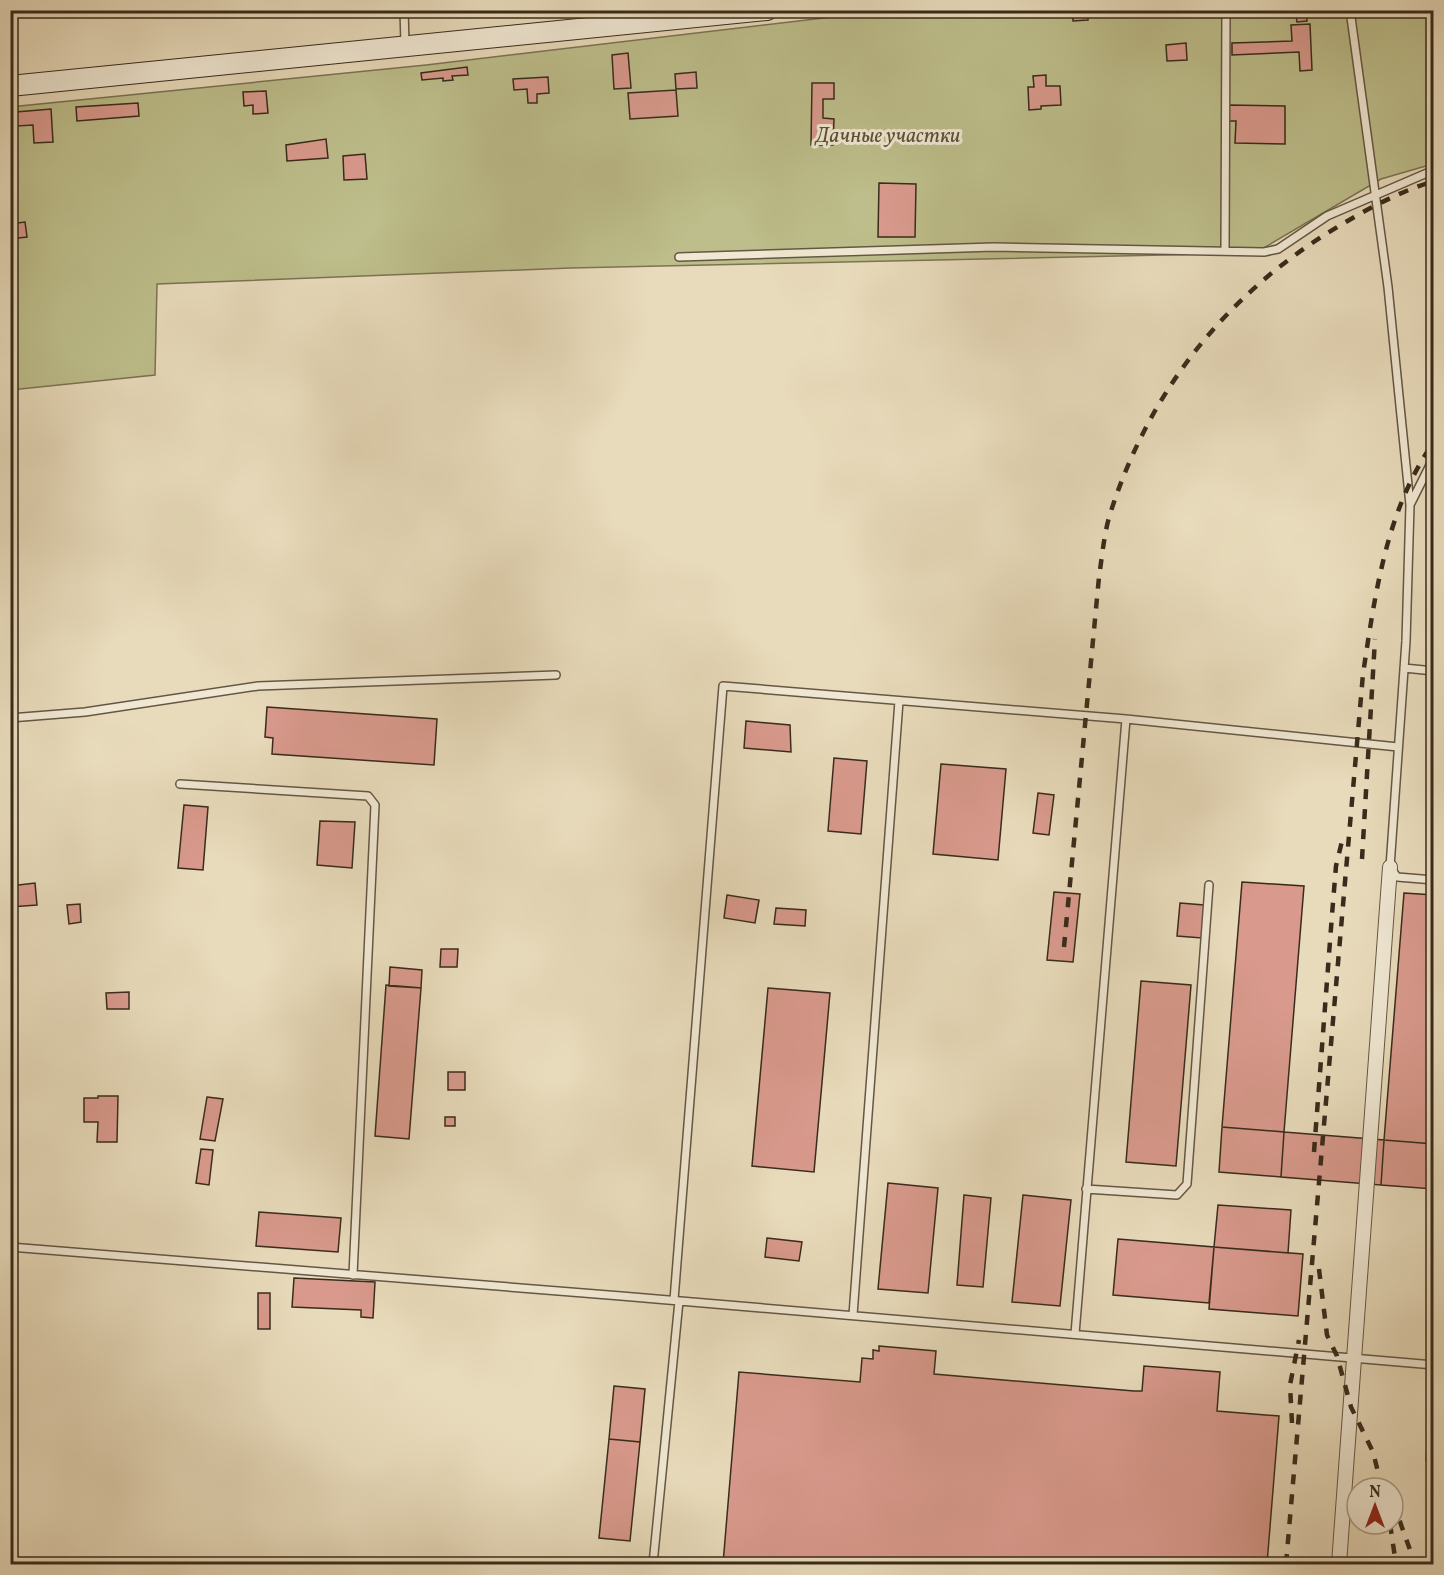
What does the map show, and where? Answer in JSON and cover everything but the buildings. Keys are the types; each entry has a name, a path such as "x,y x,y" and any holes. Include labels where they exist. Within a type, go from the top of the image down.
{"main road":[{"path":"10,86 768,10"}],"street":[{"path":"1339,1564 1390,867"}],"lane":[{"path":"404,10 405,47"},
{"path":"1225,251 1226,10"},
{"path":"1350,10 1388,287 1410,505 1404,668 1390,867 1397,877 1434,880"},
{"path":"679,257 994,247 1264,252 1278,249 1327,216 1434,170"},
{"path":"1410,505 1434,457"},
{"path":"1404,668 1434,671"},
{"path":"10,718 85,712 258,686 556,675"},
{"path":"653,1564 676,1301 723,686 1126,719 1398,747"},
{"path":"853,1315 899,701"},
{"path":"1076,1334 1126,719"},
{"path":"180,784 368,796 375,805 353,1275"},
{"path":"1086,1189 1177,1195 1187,1184 1209,885"},
{"path":"10,1247 853,1315 1434,1365"}],"green space":[{"name":"Дачные участки","path":"883,11 1433,11 1433,164 1381,179 1255,253 570,268 157,284 155,375 11,390 10,107 426,65"}],"railway":[{"path":"1064,947 1103,546 1110,514 1127,468 1147,426 1171,386 1198,348 1228,314 1262,282 1299,252 1350,219 1397,195 1434,181"},
{"path":"1286,1564 1363,674 1372,614 1385,553 1404,495 1434,442"},
{"path":"1362,859 1375,639"},
{"path":"1314,1152 1336,866 1342,841"},
{"path":"1319,1269 1327,1335 1337,1356 1351,1407 1373,1452 1379,1476"},
{"path":"1292,1423 1290,1385 1299,1340"},
{"path":"1392,1536 1396,1564"},
{"path":"1405,1536 1415,1564"}]}
